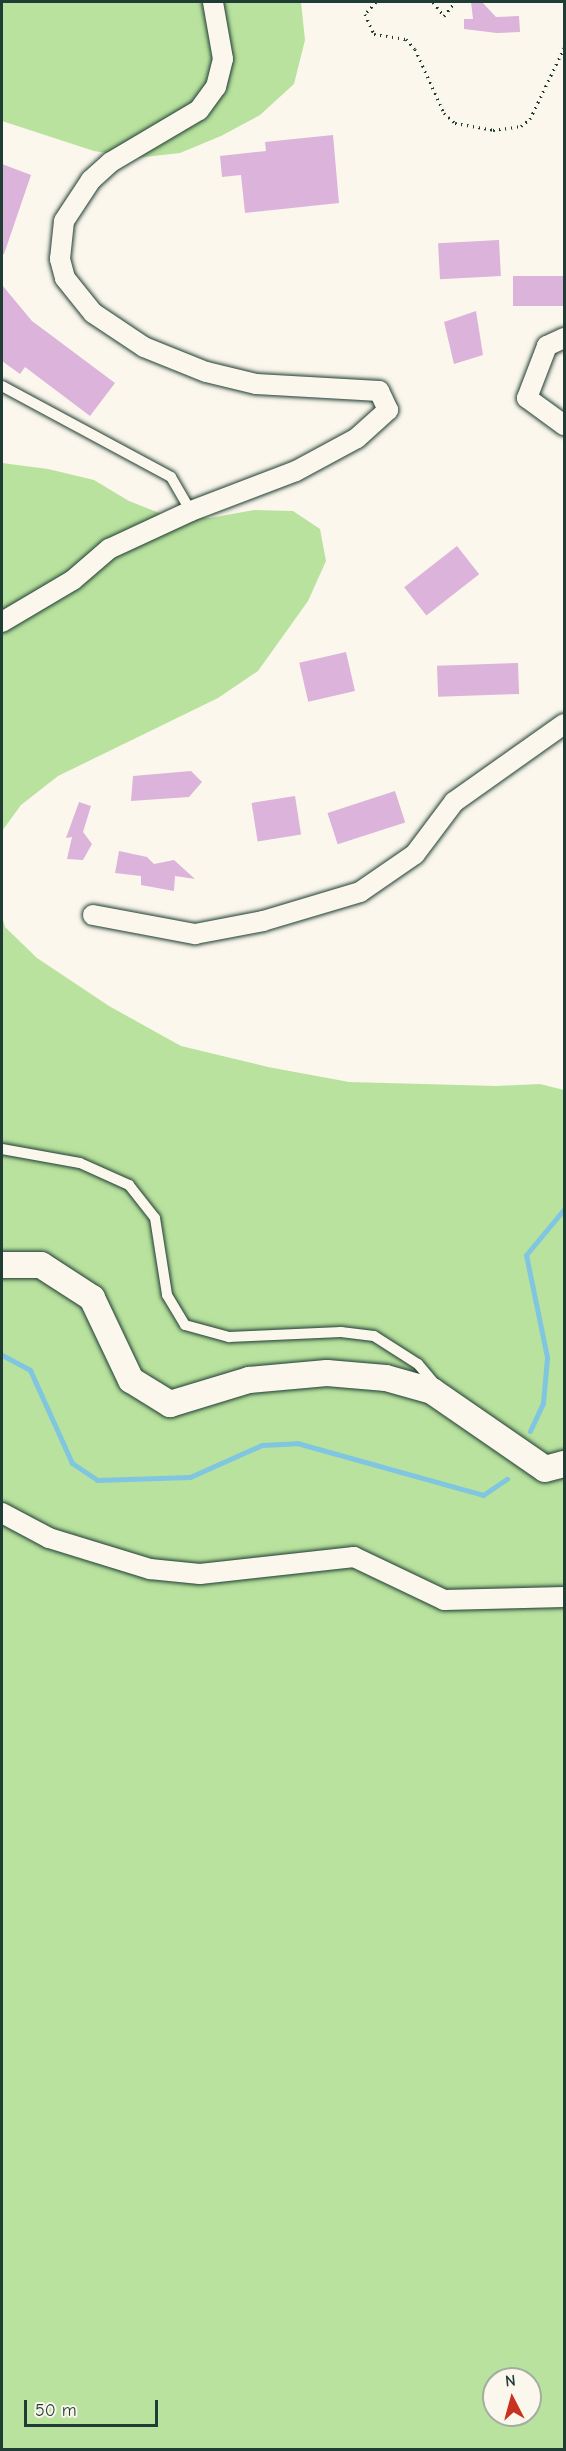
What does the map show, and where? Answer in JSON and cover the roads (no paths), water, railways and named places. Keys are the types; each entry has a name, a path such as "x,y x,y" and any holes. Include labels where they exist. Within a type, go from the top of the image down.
{"street":[{"path":"2,622 73,580 108,549 191,511 296,471 357,438 388,410 379,391 256,384 206,372 144,347 93,313 66,278 60,259 64,221 91,180 111,162 199,110 216,87 223,59 213,2"},
{"path":"564,338 546,346 526,398 564,425"},
{"path":"93,915 195,934 263,921 360,892 415,854 454,802 564,724"},
{"path":"2,1265 41,1265 92,1298 131,1380 170,1404 249,1380 327,1373 386,1378 432,1391 545,1469 564,1464"},
{"path":"2,1513 49,1538 150,1569 200,1574 354,1557 444,1600 564,1597"}],"lane":[{"path":"2,386 171,477 191,511"},
{"path":"2,1149 80,1163 129,1185 155,1218 167,1295 185,1325 229,1337 341,1332 374,1336 418,1364 454,1407"}],"waterway":[{"path":"530,1431 543,1403 547,1357 526,1255 564,1209"},
{"path":"2,1355 30,1370 72,1463 97,1480 190,1477 262,1445 297,1443 483,1495 507,1479"}]}
